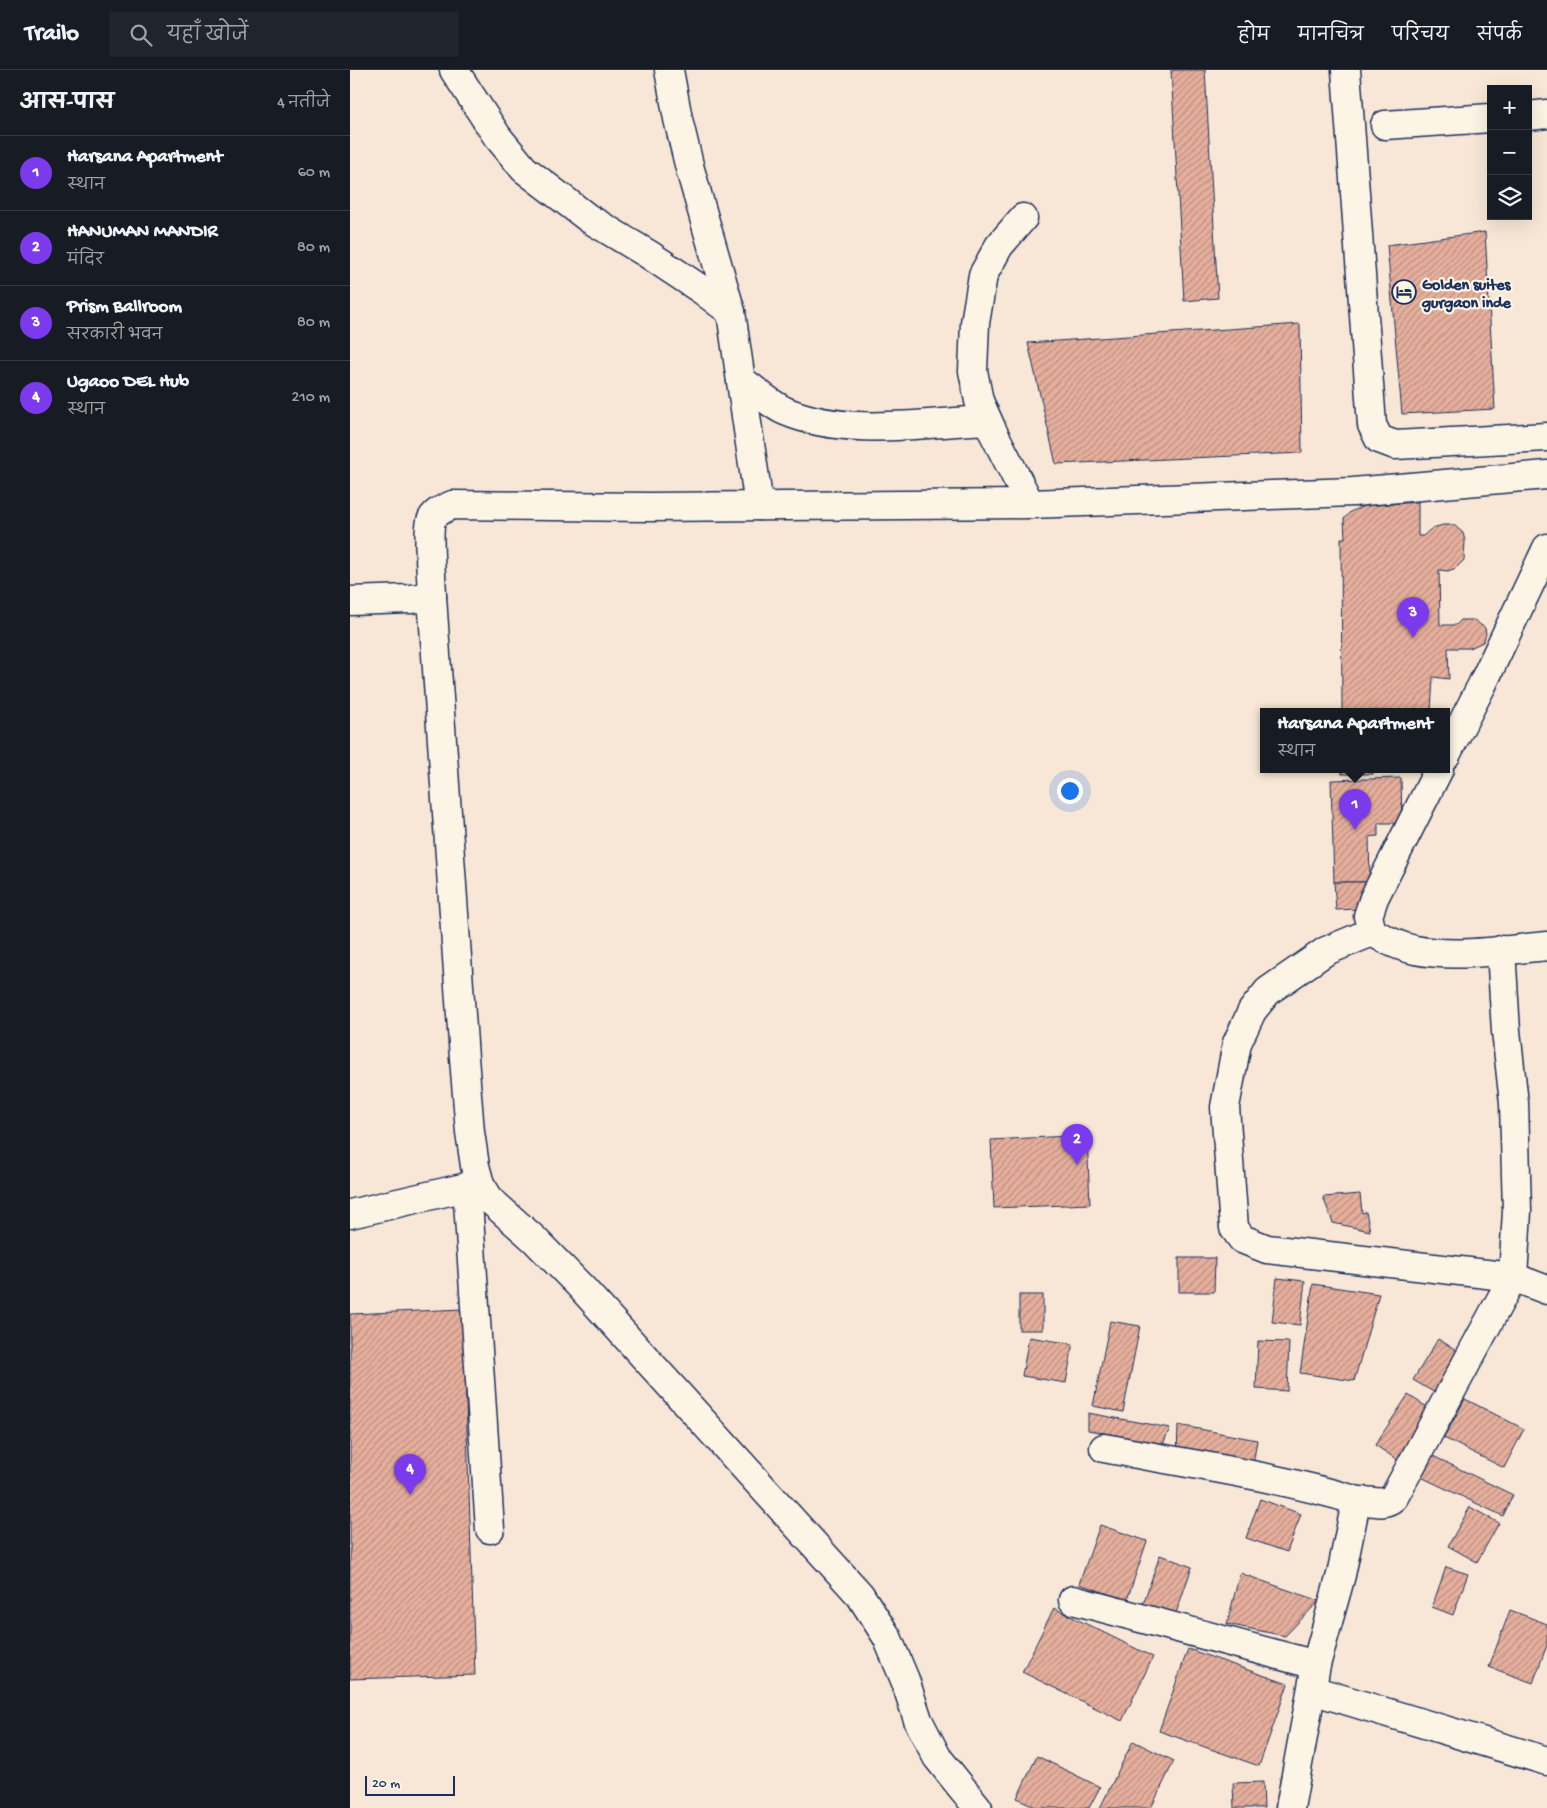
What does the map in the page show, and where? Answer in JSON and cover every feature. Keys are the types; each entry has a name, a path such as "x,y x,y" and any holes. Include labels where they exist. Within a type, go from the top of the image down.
{"street":[{"path":"454,70 497,136 524,169 588,218 648,254 731,312"},
{"path":"669,70 690,169 731,312 759,506"},
{"path":"1346,70 1372,425 1379,439 1395,445 1547,437"},
{"path":"1532,116 1547,114"},
{"path":"1385,125 1487,118"},
{"path":"1023,218 999,246 984,275 975,323 973,371 979,401 987,420 1030,504"},
{"path":"741,380 784,410 822,422 863,427 987,420"},
{"path":"490,1529 474,1186 475,1166 470,1132 432,597 430,535 431,522 437,512 452,505 649,507 1030,504 1353,492 1547,475"},
{"path":"1450,748 1547,548"},
{"path":"350,601 410,600 432,597"},
{"path":"1438,773 1374,898 1368,916 1372,932 1388,941 1415,950 1456,953 1547,946"},
{"path":"1372,932 1326,951 1268,991 1252,1010 1237,1042 1225,1107 1234,1228 1242,1239 1266,1249 1513,1277 1547,1290"},
{"path":"1104,1448 1337,1494 1358,1501 1367,1500 1382,1503 1394,1498 1513,1277 1517,1211 1514,1103 1506,1031 1501,950"},
{"path":"350,1214 474,1186"},
{"path":"474,1186 534,1238 581,1287 860,1595 887,1637 905,1680 918,1720 937,1757 978,1808"},
{"path":"1290,1808 1314,1678 1358,1501"},
{"path":"1074,1600 1314,1678 1547,1761"}],"building":[{"path":"1171,70 1205,70 1218,298 1184,301"},
{"path":"1485,232 1495,409 1402,414 1387,245"},
{"path":"1300,324 1302,453 1056,464 1028,343"},
{"path":"1418,502 1418,536 1423,536 1432,528 1443,525 1454,525 1463,533 1465,541 1464,560 1456,568 1448,571 1439,570 1440,625 1456,625 1461,620 1474,620 1485,628 1486,634 1483,642 1470,648 1448,648 1449,679 1433,677 1431,708 1342,708 1341,538 1345,538 1344,519 1350,512 1364,506"},
{"path":"1342,773 1373,773 1373,774"},
{"path":"1401,778 1402,823 1378,823 1378,836 1369,837 1370,882 1334,882 1331,780"},
{"path":"1334,882 1370,882 1359,909 1336,910"},
{"path":"1087,1135 1090,1204 994,1208 991,1140"},
{"path":"1360,1194 1362,1213 1366,1212 1370,1231 1333,1223 1323,1197"},
{"path":"1179,1258 1215,1258 1214,1292 1179,1292"},
{"path":"1277,1278 1305,1281 1300,1325 1272,1322"},
{"path":"1313,1284 1379,1294 1354,1381 1300,1373"},
{"path":"1019,1295 1043,1295 1043,1330 1019,1330"},
{"path":"463,1309 475,1675 350,1679 350,1314"},
{"path":"1110,1321 1140,1326 1123,1412 1093,1406"},
{"path":"1029,1337 1073,1344 1066,1383 1022,1376"},
{"path":"1438,1339 1466,1356 1442,1397 1413,1380"},
{"path":"1258,1341 1289,1342 1287,1391 1256,1389"},
{"path":"1408,1395 1435,1412 1402,1463 1375,1445"},
{"path":"1465,1399 1524,1429 1504,1468 1444,1438"},
{"path":"1088,1413 1170,1428 1163,1444 1088,1430"},
{"path":"1178,1425 1257,1440 1253,1465 1177,1457"},
{"path":"1431,1455 1513,1495 1503,1516 1421,1477"},
{"path":"1260,1499 1301,1514 1287,1552 1246,1538"},
{"path":"1470,1507 1499,1523 1477,1562 1448,1546"},
{"path":"1100,1525 1147,1541 1127,1600 1079,1584"},
{"path":"1160,1555 1192,1567 1175,1616 1143,1604"},
{"path":"1446,1567 1468,1574 1453,1615 1432,1607"},
{"path":"1240,1573 1319,1601 1285,1636 1227,1624"},
{"path":"1054,1608 1153,1657 1122,1721 1022,1672"},
{"path":"1510,1610 1547,1624 1547,1645 1533,1683 1489,1667"},
{"path":"1188,1649 1288,1684 1259,1766 1159,1731"},
{"path":"1133,1741 1174,1761 1151,1808 1100,1808"},
{"path":"1037,1756 1100,1787 1089,1808 1038,1808 1017,1798"},
{"path":"1263,1782 1264,1808 1234,1808 1233,1783"}],"place":[{"name":"Golden suites gurgaon inde","path":"1404,292"},
{"name":"Prism Ballroom","path":"1413,638"},
{"name":"Harsana Apartment","path":"1355,830"},
{"name":"HANUMAN MANDIR","path":"1077,1165"},
{"name":"Ugaoo DEL Hub","path":"410,1495"}]}
